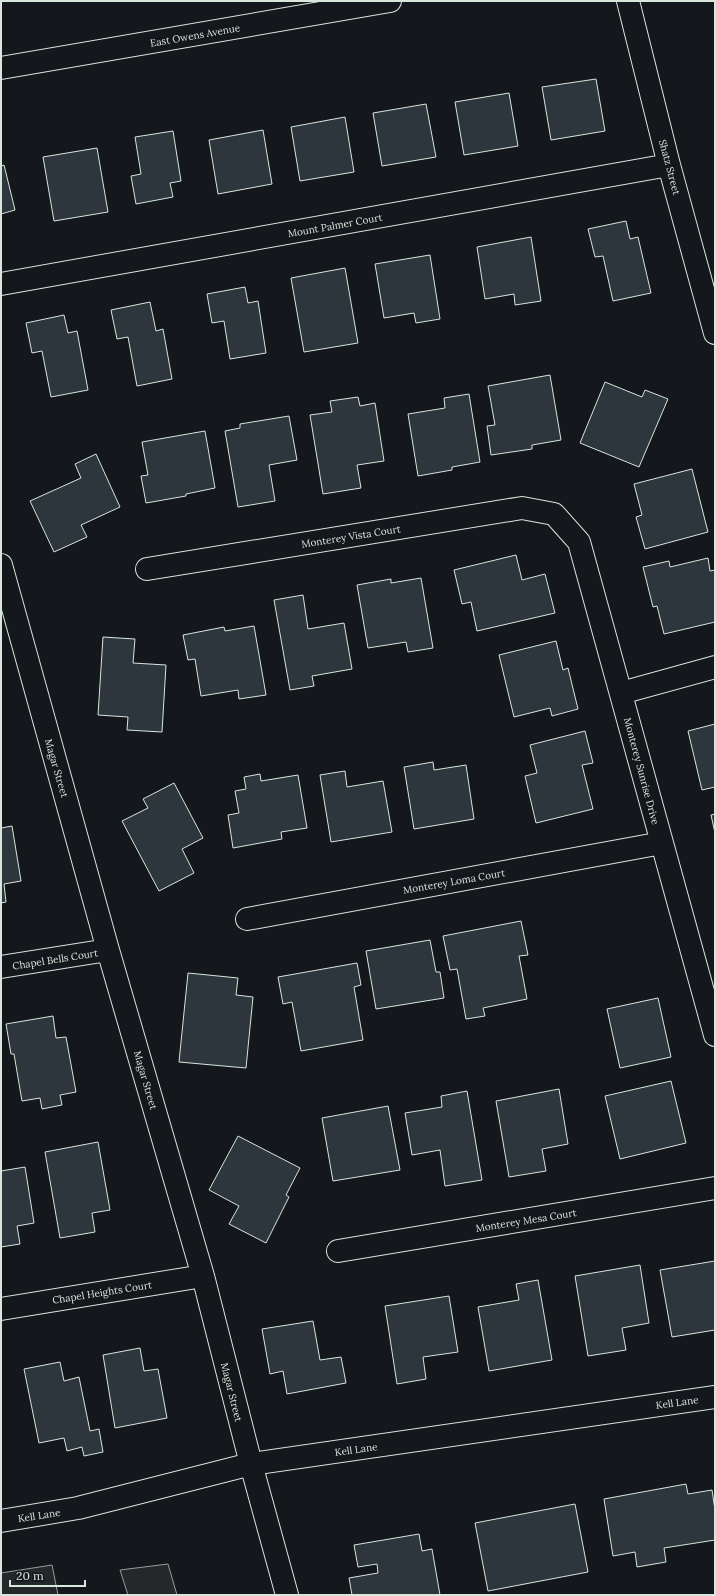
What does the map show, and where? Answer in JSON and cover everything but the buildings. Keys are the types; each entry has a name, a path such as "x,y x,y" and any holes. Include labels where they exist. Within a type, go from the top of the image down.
{"street":[{"name":"East Owens Avenue","path":"1,68 390,1"},
{"name":"Shatz Street","path":"628,1 669,165 715,333"},
{"name":"Mount Palmer Court","path":"1,284 669,165"},
{"name":"Monterey Vista Court","path":"147,570 522,508 554,514"},
{"name":"Monterey Sunrise Drive","path":"554,514 579,542 715,1035"},
{"name":"Magar Street","path":"1,565 6,605 203,1276 251,1464 287,1595"},
{"path":"620,693 715,667"},
{"name":"Monterey Loma Court","path":"247,919 662,843"},
{"name":"Chapel Bells Court","path":"1,967 108,950"},
{"name":"Monterey Mesa Court","path":"338,1251 715,1188"},
{"name":"Chapel Heights Court","path":"1,1309 203,1276"},
{"name":"Kell Lane","path":"1,1521 78,1508 251,1464 715,1397"}],"shaded area":[{"path":"168,1564 177,1595 128,1595 120,1570"},
{"path":"52,1565 58,1595 1,1595 1,1573"}]}
